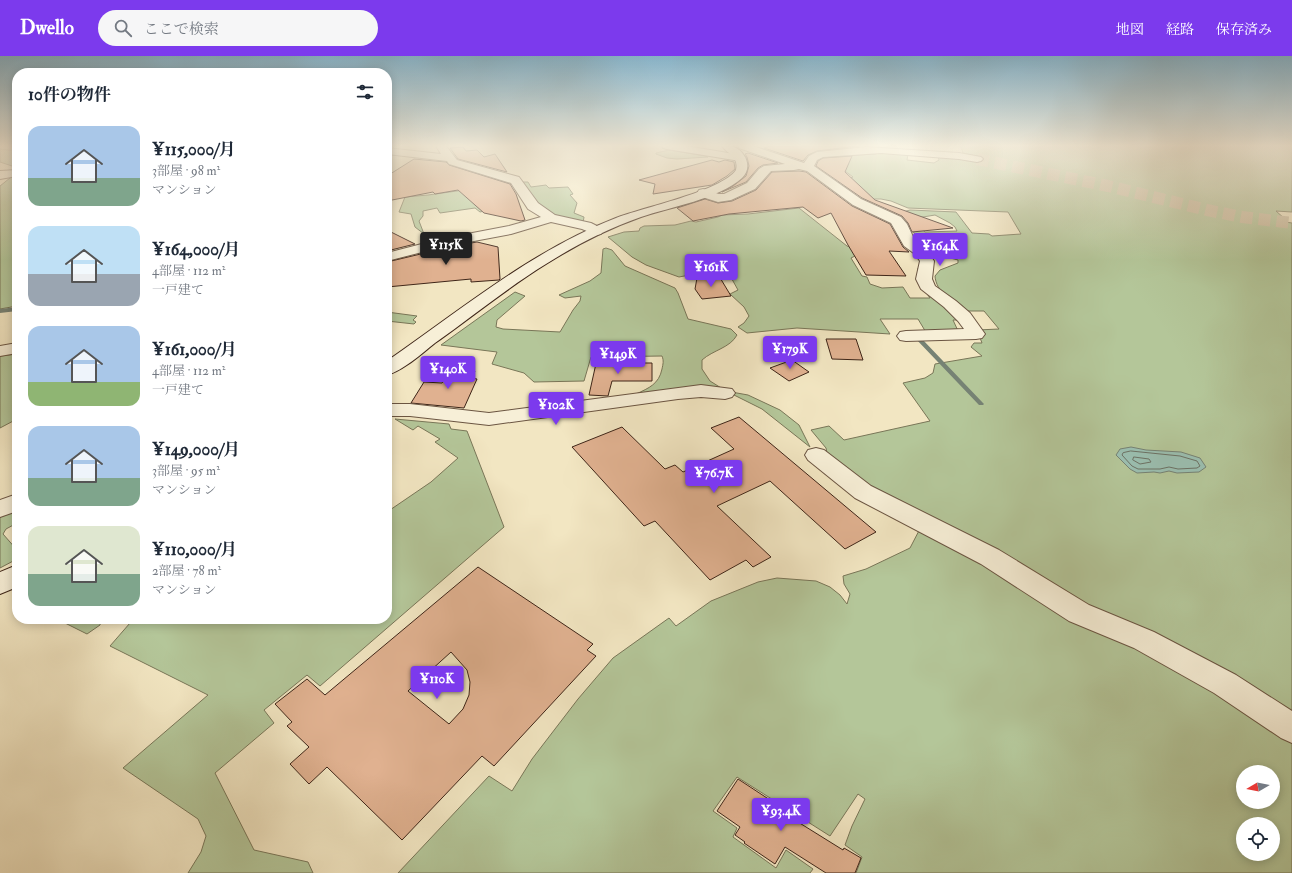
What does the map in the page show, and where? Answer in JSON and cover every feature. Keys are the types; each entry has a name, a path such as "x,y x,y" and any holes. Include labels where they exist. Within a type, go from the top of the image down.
{"street":[{"path":"517,184 533,206 551,218 586,226 596,231"},
{"path":"392,365 519,276 596,231 641,213 703,193 724,184"},
{"path":"703,193 718,198 727,197 752,184"},
{"path":"831,184 857,202 896,220 900,224 909,243 920,251 927,261 924,279 929,289 950,304 964,317 976,334 906,336"},
{"path":"392,255 441,243 511,230 551,218"},
{"path":"0,351 12,349"},
{"path":"392,410 410,410 489,419 678,393 701,391 725,393"},
{"path":"816,455 863,492 990,557 1079,613 1144,640 1225,684 1292,728"},
{"path":"0,509 12,504"},
{"path":"0,584 12,578"}],"shaded area":[{"path":"2,184 12,184 12,307 0,309 0,186"},
{"path":"455,184 499,184 493,209 480,212 475,208 440,213 437,208 423,211 423,216 419,221 424,234 415,227 411,214 399,212 405,197 464,190"},
{"path":"524,184 529,184 531,187 546,185 549,188 568,187 573,194 570,195 577,203 574,213 584,217 583,223 546,211 537,203"},
{"path":"839,184 1292,184 1292,212 1276,211 1285,219 1282,219 1285,222 1292,223 1292,873 856,873 862,857 845,845 865,799 858,794 830,836 737,777 713,811 737,828 733,837 776,868 786,850 813,869 810,873 398,873 489,776 512,791 532,759 578,699 613,658 669,618 676,626 711,601 758,582 777,578 816,581 830,587 840,595 847,604 850,594 844,584 843,576 866,569 910,548 923,523 828,458 826,448 811,430 829,426 844,440 930,421 903,383 925,378 933,373 935,364 982,356 971,347 974,343 982,343 977,330 999,329 984,311 963,311 941,291 936,282 935,276 940,270 958,263 958,260 931,253 921,244 909,225 917,225 925,232 957,231 955,227 935,215 911,219 899,213 910,210 956,212 972,233 989,234 992,236 1021,234 1008,212 908,208 891,201 866,199 847,187"},
{"path":"799,208 847,246 855,249 859,254 851,258 862,276 867,277 870,284 882,288 903,287 910,298 930,298 919,278 918,268 924,269 922,279 965,320 953,320 959,333 927,334 918,319 880,319 890,334 797,328 747,333 738,327 744,323 749,316 744,307 730,294 738,290 728,272 716,270 679,277 646,265 632,257 608,237 624,232 639,231 640,228 644,226 675,225 691,221 696,222 722,215 748,214"},
{"path":"606,248 612,250 625,266 675,288 688,319 731,329 737,335 726,346 702,360 702,369 710,381 726,391 636,394 656,382 661,374 663,364 662,356 591,357 584,381 534,382 524,373 492,364 497,352 441,345 515,292 525,296 497,320 496,327 503,329 560,332 580,301 581,296 565,298 559,295 590,281 601,273 603,249"},
{"path":"392,313 417,316 413,320 416,322 414,324 392,322"},
{"path":"12,355 12,422 0,428 0,356"},
{"path":"726,391 748,395 780,410 799,425 810,447 762,409"},
{"path":"395,419 449,424 451,429 467,431 504,527 392,624 392,509 431,482 458,458 435,442 440,439 418,426 413,430"},
{"path":"12,509 12,526 6,529 3,534 12,544 12,562 0,568 0,515"},
{"path":"67,624 100,624 87,634"},
{"path":"129,624 392,624 320,686 307,675 264,710 274,723 215,773 254,850 308,862 313,873 188,873 201,852 206,836 198,819 123,768 208,695 110,646"}],"water":[{"path":"1131,447 1146,450 1181,452 1200,458 1206,467 1199,472 1177,473 1169,471 1160,473 1137,473 1130,469 1116,455 1120,449"}],"building":[{"path":"392,184 510,184 516,194 525,220 521,221 484,213 458,190 435,194 433,192 392,200"},
{"path":"655,184 713,184 712,185 653,194"},
{"path":"735,184 741,184 722,192"},
{"path":"761,184 822,184 852,206 890,224 903,247 909,252 889,251 906,276 866,275 831,213 818,218 803,207 729,214 693,221 677,208 705,199 718,203 732,201 756,190"},
{"path":"842,184 858,184 875,200 953,228 912,232 908,223 902,216 862,198"},
{"path":"392,232 415,244 392,250"},
{"path":"477,242 498,247 499,280 471,282 471,279 392,287 392,261 429,252 465,249 465,244"},
{"path":"719,276 731,296 702,299 695,289 697,278"},
{"path":"826,339 856,339 863,360 832,359"},
{"path":"597,359 617,360 616,363 652,363 652,381 612,381 608,396 589,395"},
{"path":"792,360 809,372 789,381 770,368"},
{"path":"451,369 475,371 471,378 477,379 464,408 411,403 424,382 442,383"},
{"path":"739,417 876,532 845,549 770,481 717,506 771,557 753,567 746,560 710,580 655,521 644,526 572,447 622,427 665,469 675,465 683,472 734,449 711,428"},
{"path":"478,567 593,644 587,650 596,656 494,766 482,756 402,840 327,767 309,784 290,764 309,747 287,726 292,722 275,704 307,679 325,695","holes":["451,652 467,670 470,682 469,695 463,709 449,724 408,691"]},
{"path":"738,779 799,819 798,822 843,850 844,848 861,858 855,873 826,873 785,847 775,864 744,843 745,842 735,835 740,827 717,811"}],"waterway":[{"path":"0,311 12,310"},
{"path":"922,338 918,338 981,404"}],"tunnel":[{"path":"1099,184 1207,210 1242,217 1292,223"}]}
